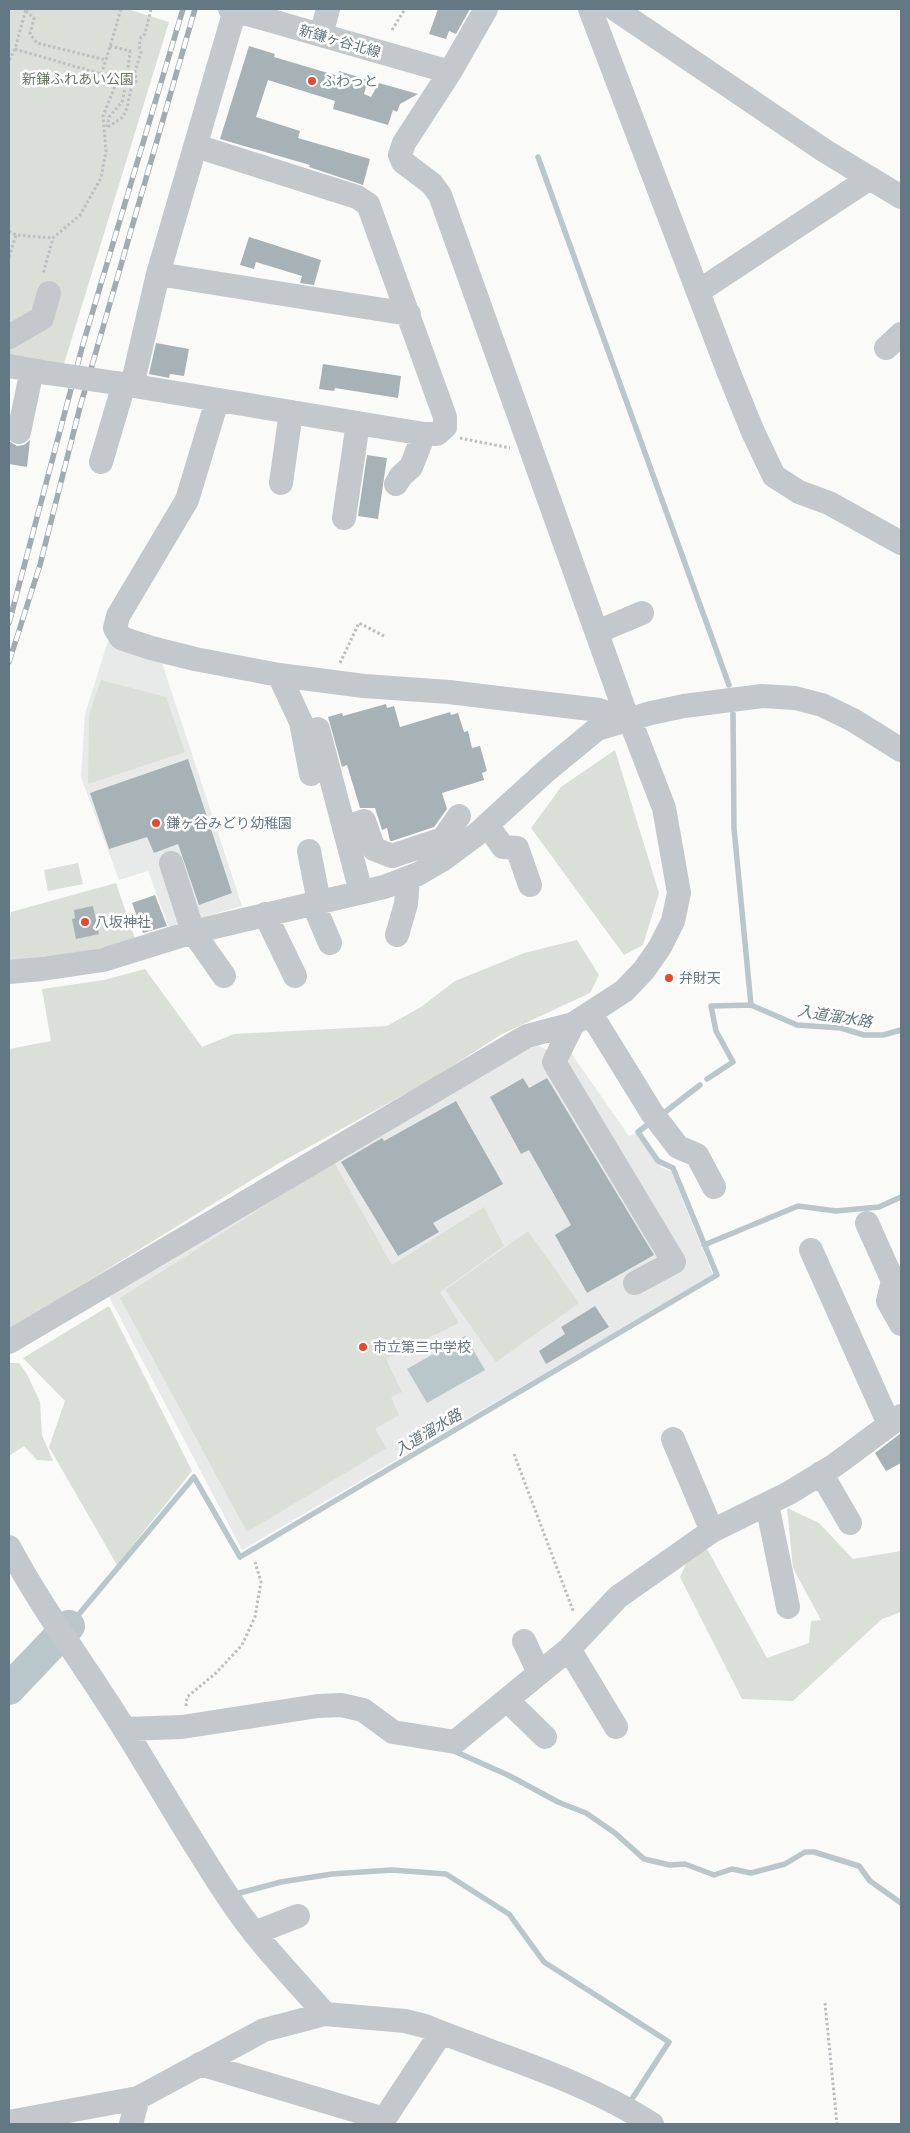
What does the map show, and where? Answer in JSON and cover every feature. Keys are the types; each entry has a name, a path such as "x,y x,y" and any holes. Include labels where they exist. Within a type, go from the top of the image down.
{"street":[{"path":"320,35 328,9"},
{"path":"9,1342 527,1036 582,1019 624,991 644,970 660,947 673,921 679,893 664,808 629,720 440,195 432,184 403,162 400,154 404,144 450,72 486,9"},
{"path":"590,9 749,423 774,476 799,492 829,504 901,543"},
{"path":"615,9 825,151 901,197"},
{"path":"100,462 158,274 235,10"},
{"name":"新鎌ヶ谷北線","path":"235,10 450,72"},
{"path":"9,366 424,434 437,434 445,427 446,417 368,204 357,197 196,146"},
{"path":"698,291 870,178"},
{"path":"158,274 409,314"},
{"path":"9,337 42,318 45,285"},
{"path":"19,432 40,371"},
{"path":"217,401 187,500 118,616 115,628 121,638 195,659 279,675 364,686 449,692 599,710 629,720"},
{"path":"281,483 291,412"},
{"path":"335,495 353,422"},
{"path":"344,518 353,422"},
{"path":"396,484 400,476 412,467 424,434"},
{"path":"597,632 642,613"},
{"path":"279,675 300,722 312,774"},
{"path":"9,972 103,960 193,932 384,887 418,874 442,860 487,825 587,736 597,730 651,713 762,696 794,698 822,705 853,720 901,750"},
{"path":"318,730 361,892"},
{"path":"344,828 364,821 374,849 392,856 444,839 460,816"},
{"path":"487,825 503,847 517,848 530,885"},
{"path":"309,851 316,902 330,943"},
{"path":"171,863 193,932 224,976"},
{"path":"397,935 406,904 408,878"},
{"path":"265,914 295,976"},
{"path":"582,1019 678,1146 697,1155 714,1187"},
{"path":"582,1019 554,1062 674,1262 635,1283"},
{"path":"867,1223 893,1281 888,1301 901,1324"},
{"path":"125,1729 182,1726 318,1706 341,1705 363,1710 393,1732 455,1742 576,1642 618,1597 712,1531 768,1504 821,1473 895,1420 811,1250"},
{"path":"673,1439 712,1531"},
{"path":"821,1473 850,1524"},
{"path":"768,1504 788,1607"},
{"path":"9,1547 61,1634 125,1729 167,1802 231,1901 254,1932 325,2014"},
{"path":"524,1640 539,1673"},
{"path":"576,1642 616,1727"},
{"path":"507,1700 545,1737"},
{"path":"254,1932 298,1916"},
{"path":"9,2122 138,2098 264,2030 325,2014 405,2021 441,2033 563,2079 623,2116 652,2124"},
{"path":"200,2064 382,2122 441,2033"},
{"path":"131,2124 138,2098"}],"path":[{"path":"101,74 121,9"},
{"path":"103,130 123,117 127,108 131,89 136,81 135,72 141,52 139,46 141,37 145,34 151,9"},
{"path":"392,30 405,9"},
{"path":"9,60 15,49 26,10 34,18 30,34 37,43 106,60"},
{"path":"108,127 109,117 122,102 130,52 110,46"},
{"path":"15,49 108,76 115,86 103,116 106,151 101,178 80,215 53,238 45,285"},
{"path":"9,231 16,235 53,238"},
{"path":"9,257 16,235"},
{"path":"487,443 512,448"},
{"path":"310,679 315,668 340,663 359,624 384,636"},
{"path":"514,1454 576,1642"},
{"path":"182,1726 188,1697 216,1673 242,1645 255,1617 261,1582 255,1562"},
{"path":"824,2003 837,2124"}],"shaded area":[{"name":"鎌ヶ谷みどり幼稚園","path":"108,641 160,657 242,906 169,927 148,871 119,880 81,777 85,714"},
{"name":"市立第三中学校","path":"528,1041 565,1058 571,1053 629,1136 638,1133 662,1168 671,1171 713,1275 242,1550 106,1291"},
{"path":"465,1336 485,1370 427,1403 407,1369"}],"green space":[{"name":"新鎌ふれあい公園","path":"9,9 127,9 169,22 63,367 9,358"},
{"path":"101,680 166,697 185,752 88,784 89,715"},
{"path":"615,750 659,893 643,945 624,955 531,828 561,787"},
{"path":"78,863 83,884 48,891 44,870"},
{"path":"116,883 136,942 66,954 9,961 9,923 11,912"},
{"path":"577,940 599,975 590,993 502,1034 432,1079 276,1165 9,1330 9,1049 51,1041 42,989 104,980 145,969 202,1047 234,1034 387,1026 421,1007 455,981 524,953"},
{"path":"334,1162 392,1265 484,1207 504,1246 440,1292 459,1323 386,1359 402,1392 391,1397 399,1415 375,1429 387,1448 247,1532 120,1298"},
{"path":"528,1231 579,1303 496,1362 445,1290"},
{"path":"109,1306 192,1471 117,1565 49,1447 65,1401 23,1358"},
{"path":"9,1363 19,1363 27,1374 40,1402 42,1435 53,1461 37,1460 24,1446 9,1456"},
{"path":"787,1508 819,1523 853,1559 901,1551 901,1612 882,1619 793,1701 742,1699 680,1577 689,1558 707,1549 767,1658 809,1643 811,1621 821,1620 793,1568"}],"building":[{"path":"438,9 470,9 456,34 449,31 446,39 429,34"},
{"path":"249,46 275,54 274,57 338,76 339,71 368,80 364,94 371,97 379,83 418,94 400,104 397,112 393,110 388,125 333,109 335,101 268,80 256,117 300,131 298,138 370,159 363,185 309,167 310,165 220,139"},
{"path":"249,237 321,260 314,285 300,283 302,276 256,262 254,269 240,265"},
{"path":"156,343 189,349 184,376 170,374 169,378 149,374"},
{"path":"323,364 401,376 398,398 335,388 334,391 319,389"},
{"path":"30,440 27,467 9,464 9,441 17,446 24,445"},
{"path":"367,455 387,458 378,519 358,516"},
{"path":"386,704 387,708 394,706 400,727 450,712 451,715 458,713 464,732 468,731 472,748 480,746 487,771 482,773 484,780 442,793 447,809 434,827 392,841 390,841 387,828 382,830 375,808 360,808 347,765 342,767 328,717 342,713 343,716"},
{"path":"188,759 232,893 199,905 178,844 154,853 147,837 109,849 90,793"},
{"path":"155,895 167,926 143,933 132,903"},
{"path":"93,906 99,934 76,939 72,919 75,918 74,910"},
{"path":"523,1078 529,1088 547,1078 654,1255 587,1293 555,1235 571,1225 529,1150 521,1154 490,1097"},
{"path":"456,1101 503,1184 433,1223 439,1232 398,1256 341,1162 382,1138 384,1141"},
{"path":"595,1306 609,1327 546,1364 539,1351 565,1334 561,1327"},
{"path":"901,1433 901,1463 886,1471 875,1453"}],"waterway":[{"path":"538,157 729,685"},
{"path":"733,714 734,828 751,1005"},
{"name":"入道溜水路","path":"707,1079 733,1062 716,1031 711,1006 751,1005 797,1025 841,1028 864,1035 883,1035 901,1030"},
{"name":"入道溜水路","path":"660,1116 700,1085"},
{"name":"入道溜水路","path":"73,1631 69,1626 194,1477 240,1557 717,1275 673,1168 658,1161 638,1132 651,1122"},
{"path":"704,1245 798,1206 836,1211 879,1207 901,1197"},
{"path":"9,1689 69,1626"},
{"path":"454,1751 510,1776 558,1802 586,1813 615,1833 644,1859 670,1865 685,1864 714,1875 732,1869 751,1873 785,1864 805,1852 814,1852 859,1866 870,1881 901,1903"},
{"path":"234,1891 236,1894 281,1882 332,1874 392,1870 446,1874 509,1914 544,1962 669,2042 630,2102"}],"railway":[{"path":"9,623 83,344 183,9"},
{"path":"9,662 40,565 80,407 195,9"}],"place":[{"name":"ふわっと","path":"312,81"},
{"name":"鎌ヶ谷みどり幼稚園","path":"156,823"},
{"name":"八坂神社","path":"85,922"},
{"name":"弁財天","path":"669,978"},
{"name":"市立第三中学校","path":"363,1347"}]}
